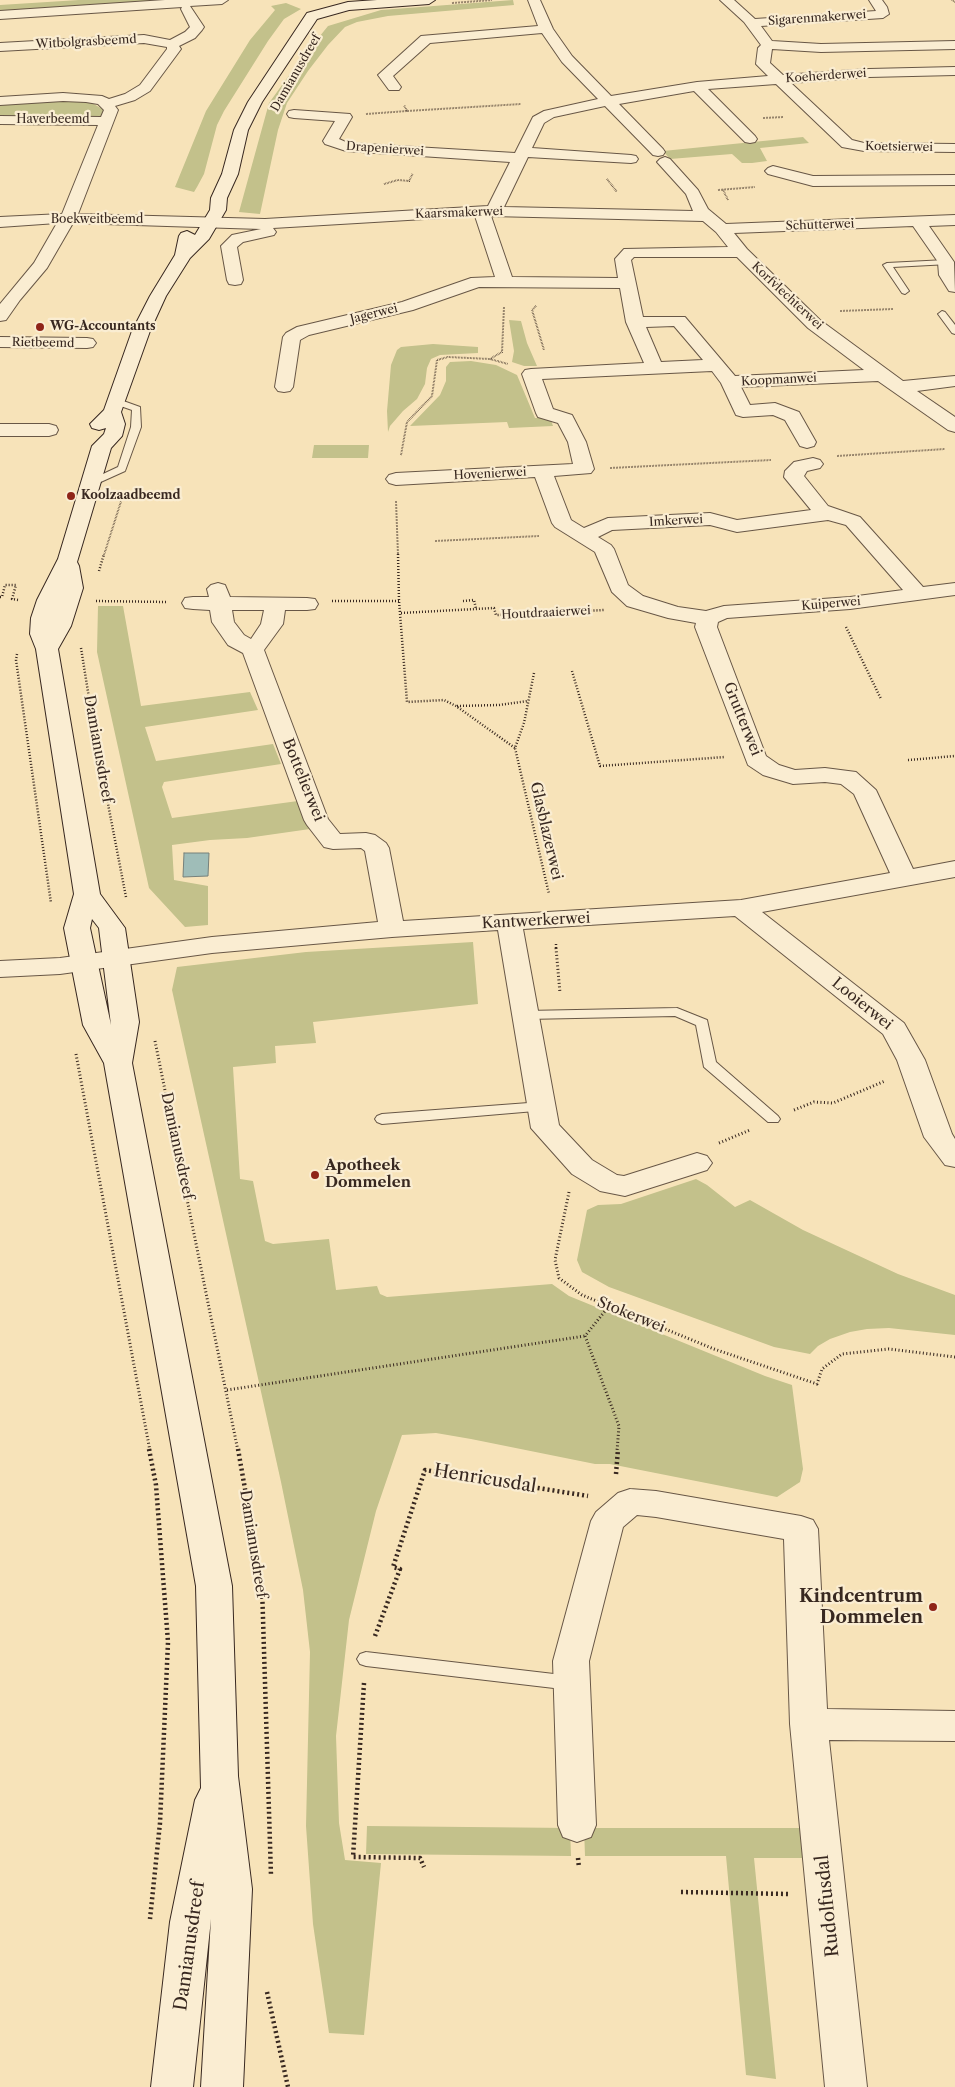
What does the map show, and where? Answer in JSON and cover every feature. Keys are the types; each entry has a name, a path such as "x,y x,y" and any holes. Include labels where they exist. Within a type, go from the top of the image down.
{"street":[{"path":"0,14 222,0"},
{"name":"Damianusdreef","path":"222,2087 232,1889 219,1776 214,1586 118,1063 97,1025 77,928 87,894 47,649 60,626 72,588 68,559 102,446 113,436 116,424 113,406 141,331 158,296 183,254 203,236 218,210 219,198 230,174 241,130 255,102 301,30 307,25 365,6 429,0"},
{"name":"Korfvlechterwei","path":"534,0 546,29 567,59 609,101 693,192 701,211 722,229 741,252 814,324 955,426"},
{"path":"726,0 751,22 768,45 820,48 955,45"},
{"name":"Sigarenmakerwei","path":"751,22 883,14 881,7 875,0"},
{"path":"107,104 130,97 145,88 174,49 172,44 190,35 198,27 187,9"},
{"path":"394,87 385,75 426,39 546,29"},
{"name":"Witbolgrasbeemd","path":"0,47 144,39 172,44"},
{"name":"Koetsierwei","path":"768,45 765,48 763,64 847,144 864,147 955,148"},
{"path":"930,46 950,71"},
{"name":"Koeherderwei","path":"488,211 522,155 538,120 561,110 697,86 779,79 950,71"},
{"path":"697,86 750,139"},
{"path":"0,101 63,97 86,98 102,100 111,110 68,218 41,265 7,296 0,316"},
{"name":"Drapenierwei","path":"294,114 346,117"},
{"name":"Drapenierwei","path":"346,117 330,141 339,145 522,155"},
{"name":"Haverbeemd","path":"0,120 107,121"},
{"path":"522,155 631,159"},
{"path":"773,172 817,186 955,180"},
{"name":"Damianusdreef","path":"183,254 187,236 202,209 219,198"},
{"path":"832,208 843,224"},
{"path":"488,211 505,282 627,283"},
{"name":"Kaarsmakerwei","path":"211,222 279,223 488,211 707,216"},
{"name":"Boekweitbeemd","path":"0,222 68,218 211,222"},
{"name":"Schutterwei","path":"722,229 955,220"},
{"path":"918,222 946,262 946,275 955,287"},
{"path":"234,280 229,246 238,238 276,230 279,223"},
{"path":"655,368 635,322 623,259 630,252 741,252"},
{"name":"Jagerwei","path":"284,387 292,337 303,331 407,306 477,282 505,282"},
{"path":"635,322 679,320 730,382"},
{"name":"Rietbeemd","path":"0,342 87,343"},
{"path":"551,373 716,365"},
{"name":"Hovenierwei","path":"396,479 584,469 577,442 564,419 546,413 531,374 551,373"},
{"name":"Koopmanwei","path":"807,442 792,416 776,409 743,411 730,382 882,375"},
{"path":"901,387 955,381"},
{"path":"0,430 49,430"},
{"name":"Imkerwei","path":"813,464 801,466 795,471 794,477 821,510 853,521 918,594"},
{"path":"543,472 562,523 604,549 619,588 634,600 676,613 708,618"},
{"name":"Imkerwei","path":"583,535 608,524 710,519 737,526 829,514"},
{"name":"Kuiperwei","path":"708,618 724,612 835,604 918,594 951,595"},
{"path":"193,602 219,596 276,604 307,604"},
{"path":"219,596 224,622 236,640 253,650 264,639 272,624 276,604"},
{"name":"Grutterwei","path":"708,618 706,626 756,760 771,770 792,777 848,777 864,790 905,878"},
{"name":"Bottelierwei","path":"253,650 316,820 333,842 366,840 378,848 392,930"},
{"name":"Kantwerkerwei","path":"0,969 60,966 212,945 392,930 741,908 955,869"},
{"name":"Damianusdreef","path":"87,894 112,928 126,957 125,1022 118,1063"},
{"name":"Looierwei","path":"741,908 894,1029 911,1060 938,1137 955,1158"},
{"path":"509,922 545,1128 582,1167 610,1184 626,1186 697,1163"},
{"path":"577,1825 571,1661 608,1521 622,1501"},
{"name":"Rudolfusdal","path":"622,1501 656,1504 801,1529 810,1724 846,2087"},
{"path":"810,1724 955,1726"},
{"name":"Damianusdreef","path":"172,2087 190,1922 219,1776"}],"lane":[{"path":"904,291 887,265 946,262"},
{"path":"942,314 955,331"},
{"path":"91,483 122,469 136,428 137,409 113,406"},
{"path":"526,1016 677,1012 702,1023 708,1064 773,1120"},
{"path":"382,1119 542,1107"},
{"path":"366,1660 571,1683"}],"path":[{"path":"443,4 492,0"},
{"path":"394,87 407,111"},
{"path":"346,117 353,114 528,104"},
{"path":"732,121 816,114"},
{"path":"504,307 502,352 490,359 448,357 437,360 432,396 407,422 396,479 399,601 407,702 444,700 456,706 516,748"},
{"path":"536,307 532,310 551,373"},
{"path":"802,312 899,308"},
{"path":"97,575 102,566 110,533 127,485"},
{"path":"435,541 583,535"},
{"path":"0,597 2,597 5,584 16,585 12,600 20,600"},
{"path":"463,601 474,600 476,609"},
{"name":"Houtdraaierwei","path":"401,613 494,608 496,615 618,609 634,600"},
{"path":"91,601 193,602"},
{"path":"307,604 317,601 399,601"},
{"path":"835,604 880,699"},
{"name":"Damianusdreef","path":"80,642 126,957"},
{"path":"572,671 600,766 754,755"},
{"name":"Glasblazerwei","path":"526,1016 560,999 554,920 516,748 534,673"},
{"path":"456,706 499,705 528,701"},
{"path":"908,760 955,756"},
{"name":"Damianusdreef","path":"154,1032 227,1390 262,1586 271,1880"},
{"path":"697,1163 698,1153 814,1102 833,1102 894,1077 903,1073 911,1060"},
{"name":"Stokerwei","path":"582,1167 570,1186 555,1260 559,1278 582,1295 714,1349 817,1384 822,1369 842,1354 889,1349 955,1357"},
{"path":"227,1390 585,1336 609,1306"},
{"path":"585,1336 619,1426 622,1501"},
{"name":"Henricusdal","path":"424,1867 420,1858 353,1857 366,1660 400,1569 393,1567 425,1470 622,1501"},
{"path":"681,1892 827,1894"},
{"path":"266,1989 288,2087"}],"shaded area":[{"path":"79,0 184,0 0,11 0,5"},
{"path":"513,0 514,5 388,16 357,22 345,27 308,71 287,103 278,130 260,214 239,212 269,103 328,26 381,10"},
{"path":"286,3 301,9 284,19 224,111 217,125 204,174 194,192 175,187 206,111 250,40 275,10 271,6"},
{"path":"62,100 92,103 104,110 103,115 98,118 0,118 0,105"},
{"path":"803,137 809,143 760,148 767,161 752,163 742,163 732,154 670,159 663,151"},
{"path":"509,320 521,321 527,343 537,366 524,366 512,362 514,351"},
{"path":"433,344 478,347 478,353 440,355 431,359 427,368 425,384 417,399 403,411 390,426 388,432 387,411 391,365 397,350 401,347"},
{"path":"471,361 496,365 517,375 535,418 550,417 553,426 509,428 507,422 410,426 440,395 446,381 446,367 450,362"},
{"path":"314,445 369,445 368,458 312,458"},
{"path":"98,606 123,606 141,706 250,692 258,710 145,727 156,761 273,744 281,764 164,782 162,787 172,818 298,801 310,829 247,838 172,845 174,880 208,886 208,925 185,927 149,888 97,652"},
{"path":"473,942 478,1004 313,1022 316,1043 275,1046 276,1063 233,1067 240,1179 253,1181 265,1241 273,1244 329,1239 336,1290 377,1286 380,1294 387,1297 552,1284 569,1296 765,1376 792,1385 803,1469 800,1482 777,1497 610,1464 595,1464 436,1433 402,1435 376,1511 349,1620 336,1736 339,1823 345,1860 381,1863 364,2035 329,2033 313,1924 306,1826 310,1652 303,1590 281,1482 172,990 177,967 306,952"},
{"path":"696,1179 707,1185 735,1207 750,1200 803,1230 898,1274 955,1295 955,1335 889,1328 867,1329 850,1332 830,1339 818,1346 810,1354 774,1347 609,1287 582,1272 577,1260 587,1210 598,1205 621,1204"},
{"path":"367,1826 570,1828 571,1856 366,1854"},
{"path":"584,1828 802,1828 805,1858 754,1858 776,2079 746,2075 726,1856 585,1856"}],"water":[{"path":"184,853 209,853 208,876 183,877"}],"place":[{"name":"WG-Accountants","path":"40,327"},
{"name":"Koolzaadbeemd","path":"71,496"},
{"name":"Apotheek Dommelen","path":"315,1175"},
{"name":"Kindcentrum Dommelen","path":"933,1607"}]}
